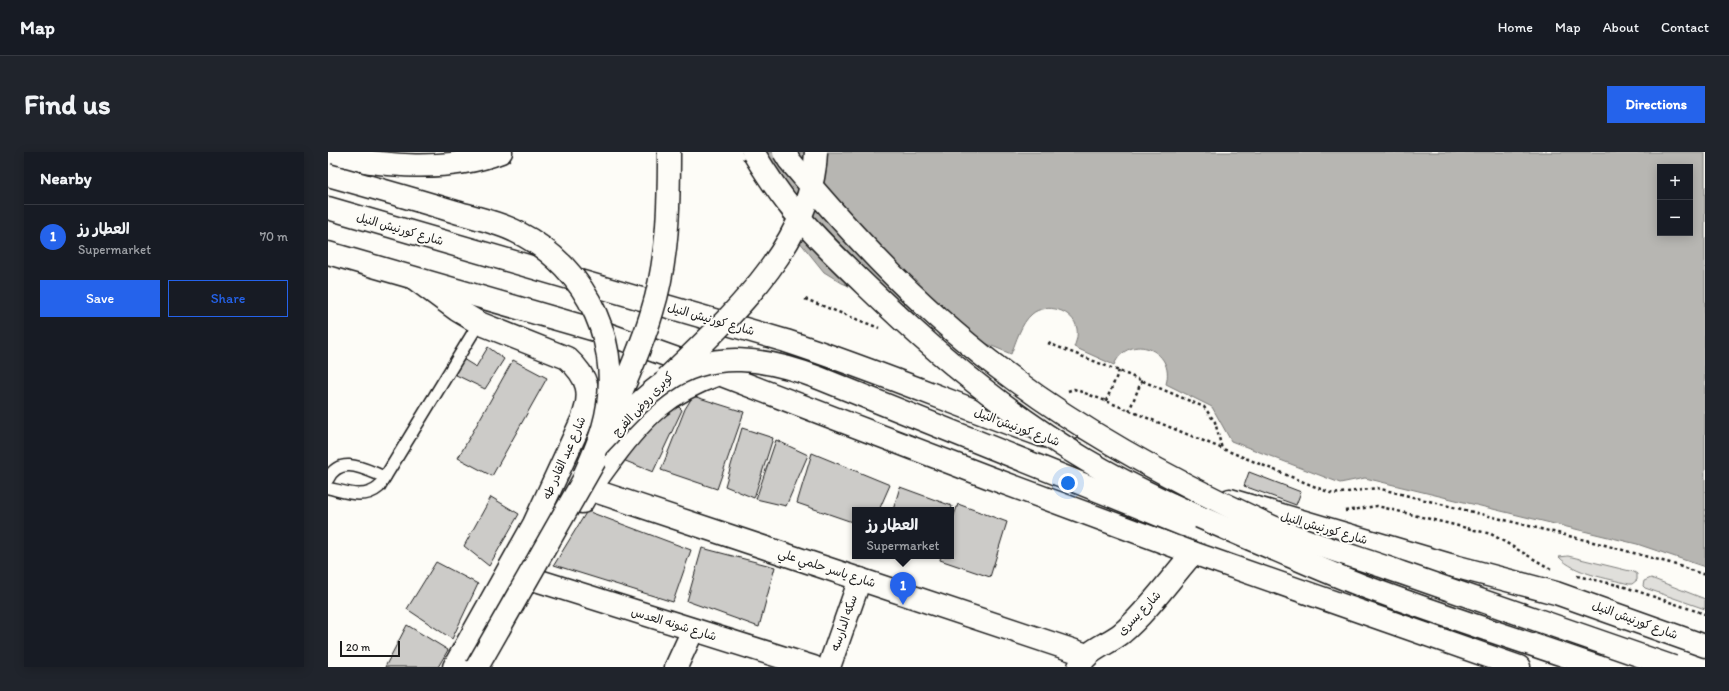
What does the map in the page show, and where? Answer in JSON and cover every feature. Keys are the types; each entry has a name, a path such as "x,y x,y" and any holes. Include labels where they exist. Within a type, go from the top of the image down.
{"main road":[{"path":"328,154 410,164 448,165 485,158 501,152"},
{"name":"كوبرى روض الفرج","path":"467,667 576,475 599,444 641,345 653,311 661,276 669,193 669,152"},
{"path":"753,152 794,210 819,240 894,312 942,356 994,397 1038,430 1085,460 1182,510 1362,586 1598,667"},
{"path":"784,152 789,160 834,213 875,257 918,299 1009,377 1057,410 1103,438 1262,522 1673,667"},
{"name":"كوبرى روض الفرج","path":"477,667 617,430 726,319 780,256 797,225 809,193 816,152"},
{"path":"328,175 516,231 545,248 569,270 591,303 602,327 609,360 609,393 603,427 587,482 490,667"},
{"name":"شارع كورنيش النيل","path":"328,208 837,357 946,401 1155,478 1450,565 1556,593 1705,646"},
{"path":"328,253 602,332 719,374 988,477 1193,553 1519,667"},
{"name":"شارع عبد القادر طه","path":"415,279 456,310 479,323 567,358 577,367 585,379 588,393 587,407 534,524 454,667"},
{"path":"599,444 631,410 665,381 682,371 696,365 711,362 739,360 767,362 796,369 819,378 1174,522 1286,560 1330,568 1403,569 1450,565"},
{"path":"587,482 642,420 659,405 678,392 719,374"},
{"name":"شارع ياسر حلمي علي","path":"587,482 860,579 1083,661"},
{"name":"شارع يسرى","path":"1083,661 1122,634 1135,621 1193,553"},
{"name":"سكه الدارسه","path":"829,667 860,579"},
{"name":"شارع شونه العدس","path":"536,580 813,667"},
{"path":"676,667 693,630"}],"lane":[{"path":"328,488 365,495 379,487 479,323"},
{"path":"328,478 337,467 343,465 351,465 385,477"}],"path":[{"path":"805,299 886,331"},
{"path":"1048,343 1142,380 1204,408 1215,422 1222,449"},
{"path":"1106,401 1119,371"},
{"path":"1129,411 1142,380"},
{"path":"1067,392 1074,389 1106,401 1333,494 1377,488 1608,546 1670,563 1705,575"},
{"path":"1338,512 1377,506 1491,534 1558,572"},
{"path":"1572,575 1622,586 1705,614"}],"shaded area":[{"path":"742,152 1705,152 1705,567 1637,544 1365,478 1340,483 1231,441 1212,407 1166,384 1167,372 1164,362 1158,354 1149,349 1140,347 1130,349 1121,355 1114,365 1074,347 1077,334 1075,322 1065,313 1052,308 1038,310 1028,318 1022,327 1011,354 842,283 824,272 799,241 759,183"},
{"path":"1568,556 1634,572 1637,574 1637,580 1632,584 1629,584 1582,571 1574,568 1559,557"},
{"path":"1651,578 1705,599 1705,609 1645,588 1643,586 1644,581"}],"building":[{"path":"488,347 504,359 485,389 454,374 463,359 476,367"},
{"path":"513,360 547,378 492,476 458,458"},
{"path":"693,396 744,412 717,489 661,470 685,409"},
{"path":"679,407 682,410 653,472 623,460 667,408"},
{"path":"742,428 773,438 754,498 725,486"},
{"path":"776,440 808,455 786,506 756,499"},
{"path":"812,453 890,485 880,507 852,507 852,522 797,503"},
{"path":"1249,472 1301,492 1296,505 1244,486"},
{"path":"900,487 952,506 952,507 894,507"},
{"path":"491,497 519,514 489,566 464,546"},
{"path":"958,504 1007,522 990,577 940,560 954,559 954,515"},
{"path":"587,511 691,550 673,602 554,565"},
{"path":"702,548 775,567 759,627 687,601"},
{"path":"436,562 478,584 452,639 407,609"},
{"path":"407,625 448,650 438,667 385,667"}],"place":[{"name":"العطار رز","path":"903,605"}]}
